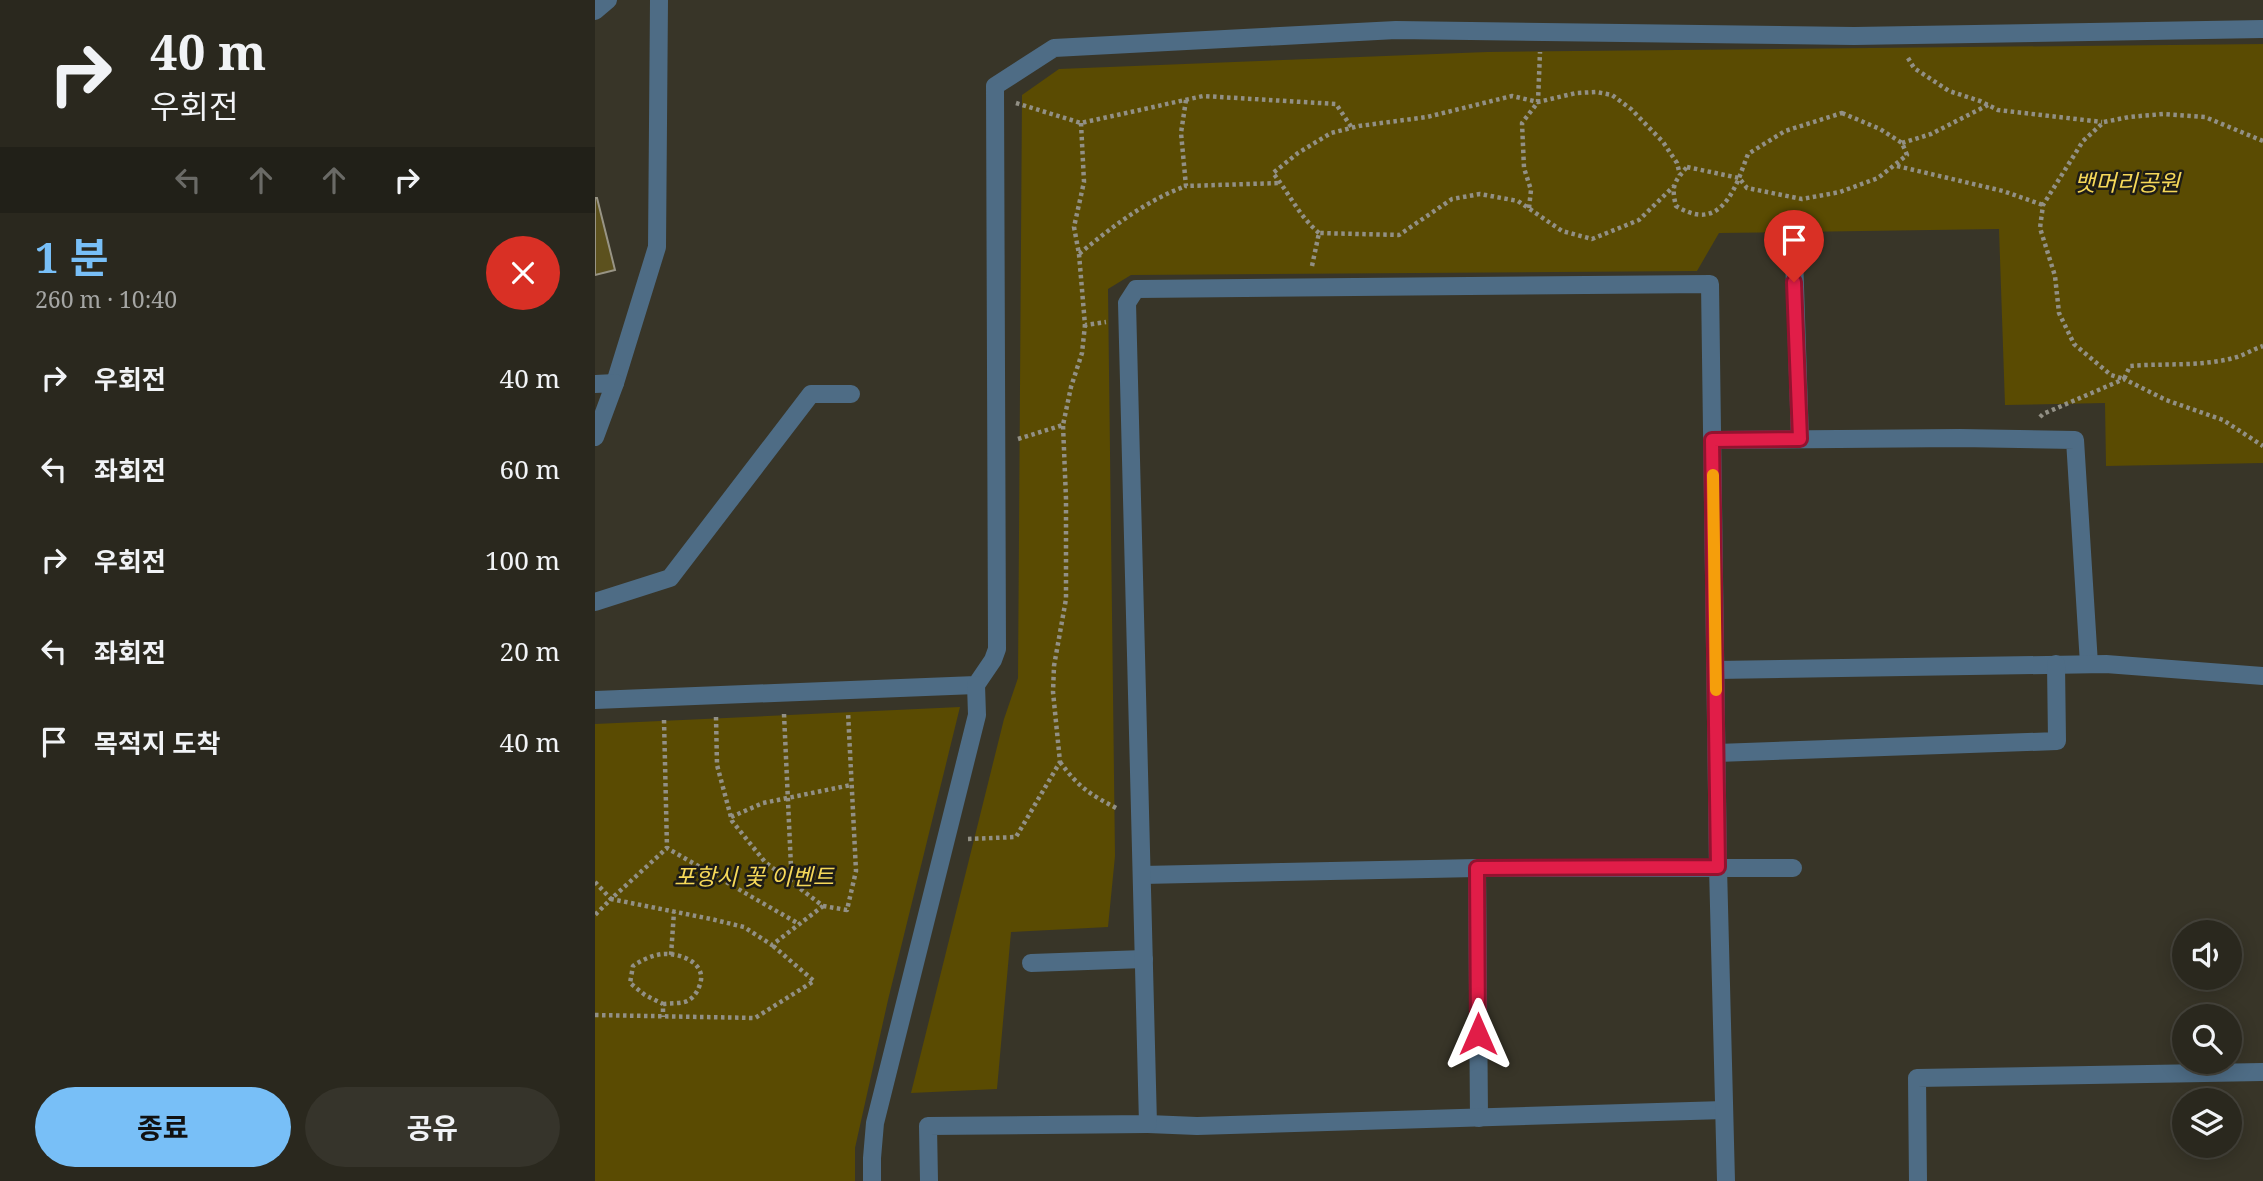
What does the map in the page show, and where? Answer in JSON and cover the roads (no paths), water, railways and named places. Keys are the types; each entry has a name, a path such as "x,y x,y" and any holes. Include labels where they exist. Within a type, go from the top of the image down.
{"lane":[{"path":"595,11 608,0"},
{"path":"595,437 615,383 657,247 659,0"},
{"path":"872,1181 871,1158 876,1123 977,715 976,685 997,649 995,86 1054,48 1396,30 1896,36 2263,29"},
{"path":"1794,256 1800,439"},
{"path":"1148,1124 1127,303 1136,289 1710,284 1718,867 1726,1181"},
{"path":"595,384 615,383"},
{"path":"595,602 670,578 811,394 851,394"},
{"path":"1712,440 2074,440 2089,664"},
{"path":"1717,752 2057,741 2056,664"},
{"path":"1716,670 2089,664 2263,676"},
{"path":"595,700 976,685"},
{"path":"1142,875 1477,868 1793,868"},
{"path":"1477,868 1479,1118"},
{"path":"1031,964 1144,959"},
{"path":"1918,1181 1917,1078 2263,1072"},
{"path":"929,1181 928,1126 1197,1126 1724,1110"}],"park label":[{"name":"뱃머리공원","path":"2127,182"},
{"name":"포항시 꽃 이벤트","path":"754,876"}]}
